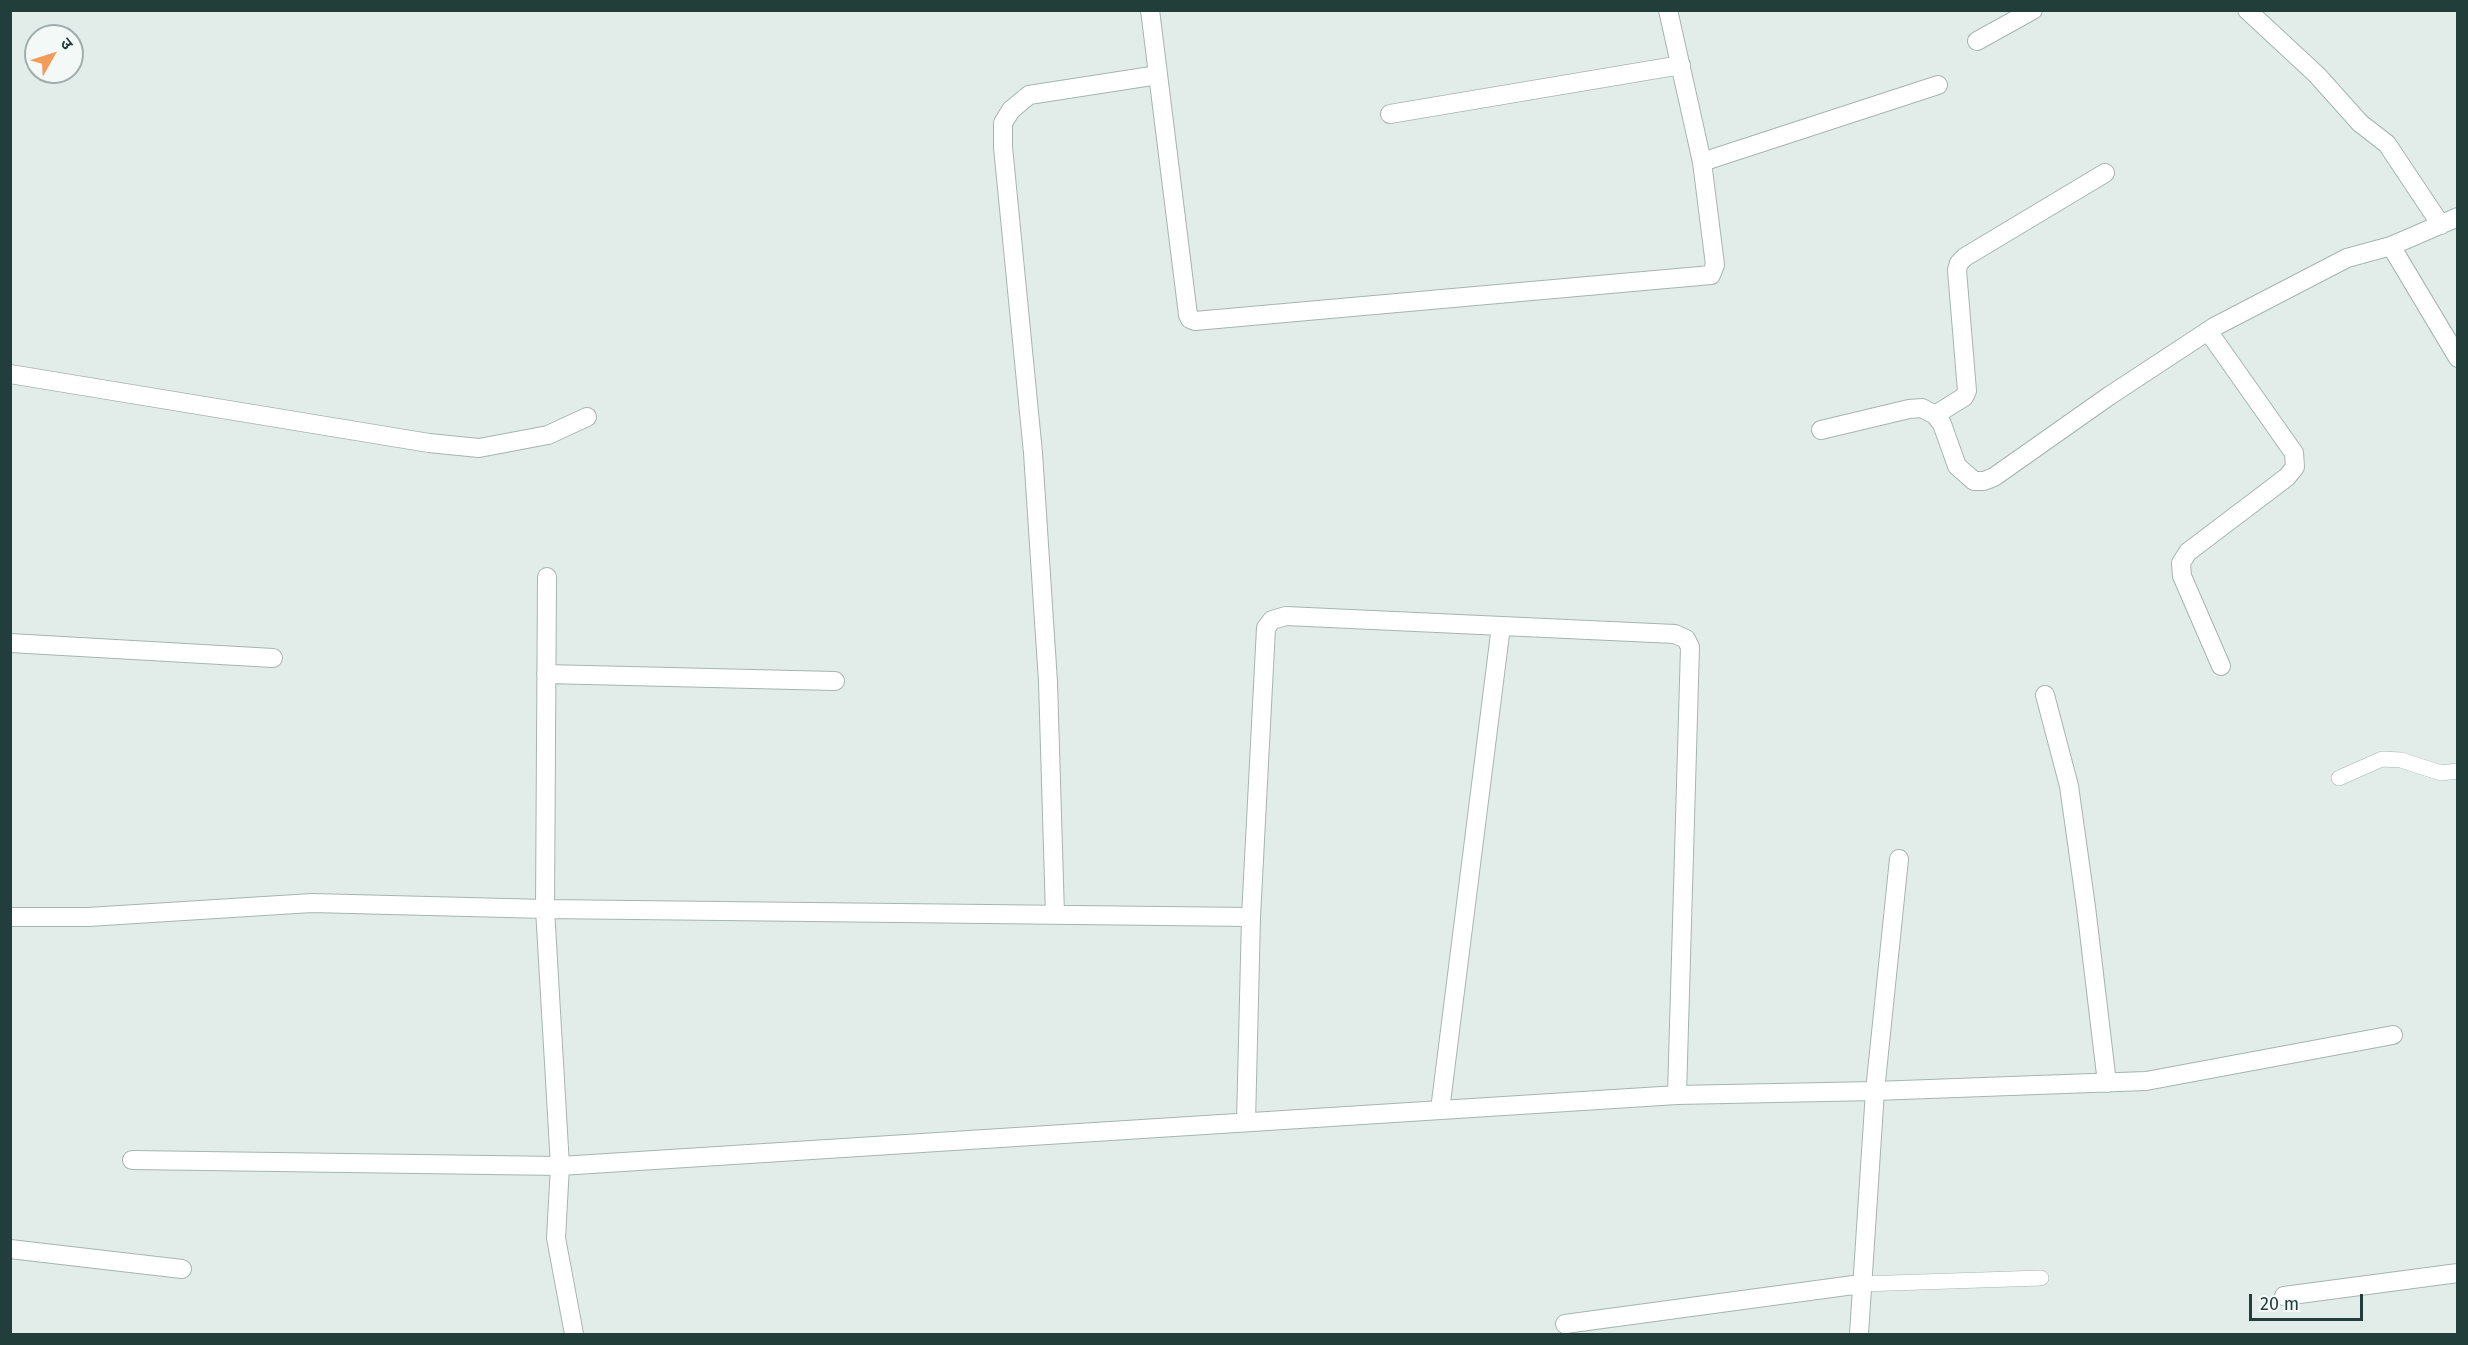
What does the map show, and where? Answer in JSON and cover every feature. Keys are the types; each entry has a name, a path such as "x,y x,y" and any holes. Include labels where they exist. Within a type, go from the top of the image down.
{"street":[{"path":"1150,10 1188,315 1195,321 1711,275 1715,264 1702,162 1668,10"},
{"path":"1977,41 2033,10"},
{"path":"2247,10 2317,75 2360,123 2387,144 2441,225"},
{"path":"1390,114 1681,65"},
{"path":"1055,915 1047,670 1032,453 1003,147 1003,123 1011,110 1029,95 1158,75"},
{"path":"1702,162 1938,85"},
{"path":"1935,415 1964,397 1966,391 1957,270 1959,263 1965,257 2104,173"},
{"path":"1821,430 1922,408 1935,415 1942,424 1957,466 1974,481 1984,481 1994,477 2109,396 2208,331 2330,266 2372,249 2391,246 2457,216"},
{"path":"2391,246 2457,358"},
{"path":"2208,331 2294,453 2295,467 2286,477 2188,552 2181,563 2182,576 2221,666"},
{"path":"10,374 429,443 479,448 548,435 587,417"},
{"path":"547,577 545,909 560,1166 556,1238 574,1335"},
{"path":"1246,1122 1251,917 1266,628 1272,620 1286,616 1675,634 1686,639 1690,647 1677,1095"},
{"path":"1440,1110 1501,626"},
{"path":"10,643 273,658"},
{"path":"546,674 835,681"},
{"path":"2045,695 2069,786 2107,1083"},
{"path":"1859,1335 1875,1091 1899,859"},
{"path":"10,917 88,917 312,903 545,909 1251,917"},
{"path":"132,1160 560,1166 1677,1095 1875,1091 2146,1081 2393,1035"},
{"path":"10,1248 182,1269"},
{"path":"2284,1296 2457,1273"},
{"path":"1565,1324 1861,1284"}],"lane":[{"path":"2340,778 2382,759 2401,759 2441,773 2457,771"},
{"path":"1861,1284 2042,1278"}]}
